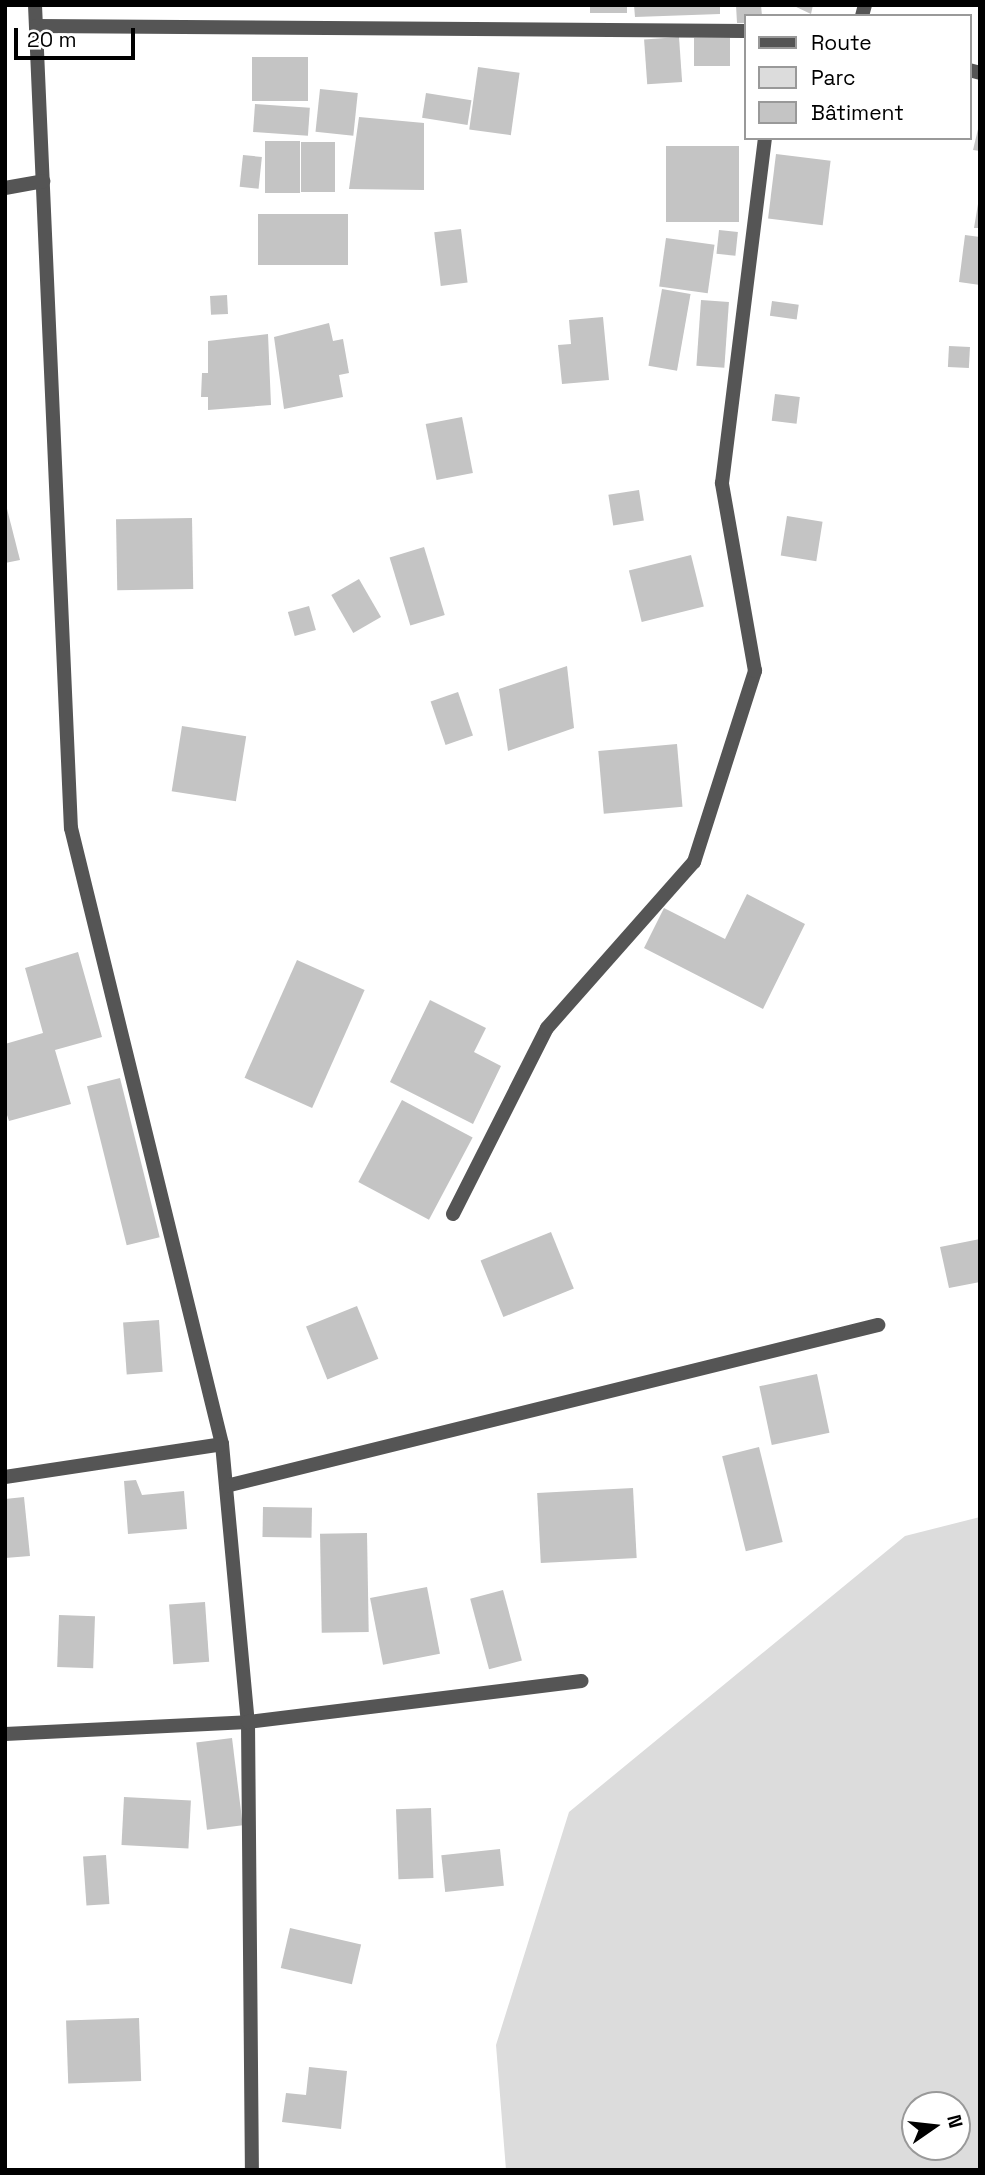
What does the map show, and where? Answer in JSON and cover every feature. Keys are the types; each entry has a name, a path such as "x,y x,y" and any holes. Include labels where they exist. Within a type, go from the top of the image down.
{"street":[{"path":"35,5 71,828 222,1444 247,1722 252,2170"},
{"path":"36,26 744,31"},
{"path":"453,1214 547,1028 694,862 755,671 722,484 765,140"},
{"path":"5,188 43,181"},
{"path":"226,1486 878,1325"},
{"path":"5,1477 222,1444"},
{"path":"5,1734 247,1722 581,1681"}],"green space":[{"path":"980,1517 980,2170 506,2170 496,2045 569,1812 905,1536"}],"building":[{"path":"590,5 627,5 627,13 590,13"},
{"path":"634,5 720,5 720,14 635,17"},
{"path":"736,5 761,5 762,14 744,14 744,23 737,23"},
{"path":"792,5 813,5 811,14"},
{"path":"679,37 682,82 647,84 644,39"},
{"path":"694,38 730,38 730,66 694,66"},
{"path":"252,57 308,57 308,101 252,101"},
{"path":"478,67 520,73 511,135 469,129"},
{"path":"320,89 358,93 353,136 316,132"},
{"path":"426,93 471,100 468,125 422,118"},
{"path":"255,104 310,108 308,136 253,132"},
{"path":"359,117 424,123 424,190 349,189"},
{"path":"980,125 980,151 973,150"},
{"path":"265,141 300,141 300,193 265,193"},
{"path":"301,142 335,142 335,192 301,192"},
{"path":"666,146 739,146 739,222 666,222"},
{"path":"776,154 831,161 823,225 768,219"},
{"path":"243,155 262,157 259,189 240,187"},
{"path":"978,204 980,228 974,228"},
{"path":"258,214 348,214 348,265 258,265"},
{"path":"461,229 468,283 441,286 434,232"},
{"path":"719,230 738,232 735,256 716,254"},
{"path":"965,235 980,237 980,285 959,282"},
{"path":"666,238 715,245 708,293 659,287"},
{"path":"662,289 691,294 677,371 648,366"},
{"path":"227,295 228,314 211,315 210,296"},
{"path":"701,300 729,302 724,368 696,366"},
{"path":"772,301 799,305 797,320 770,316"},
{"path":"603,317 609,380 562,384 558,345 571,344 569,320"},
{"path":"329,323 333,341 343,339 349,373 339,375 343,397 284,409 274,337"},
{"path":"268,334 271,405 208,410 208,397 201,397 202,373 208,373 208,341"},
{"path":"949,346 970,347 969,368 948,367"},
{"path":"775,394 800,397 797,424 772,421"},
{"path":"462,417 473,473 437,480 426,424"},
{"path":"639,490 644,521 613,525 608,495"},
{"path":"5,501 20,560 5,563"},
{"path":"787,516 823,522 816,561 781,556"},
{"path":"192,518 193,589 117,590 116,519"},
{"path":"424,547 445,615 410,625 390,558"},
{"path":"691,555 704,606 642,622 629,570"},
{"path":"359,579 381,617 353,633 331,595"},
{"path":"309,606 316,630 295,636 288,612"},
{"path":"567,666 574,728 508,751 499,689"},
{"path":"458,692 473,735 446,745 431,701"},
{"path":"182,726 246,736 236,801 172,791"},
{"path":"677,744 682,807 604,814 598,751"},
{"path":"747,894 805,924 763,1009 644,948 664,908 725,939"},
{"path":"78,952 102,1037 55,1050 71,1104 9,1121 5,1109 5,1044 43,1033 25,968"},
{"path":"297,960 365,990 312,1108 245,1078"},
{"path":"430,1000 486,1028 474,1052 501,1066 473,1124 390,1082"},
{"path":"120,1078 160,1237 127,1245 87,1086"},
{"path":"402,1100 473,1138 429,1220 358,1182"},
{"path":"551,1232 574,1289 503,1317 481,1260"},
{"path":"980,1239 980,1282 949,1288 940,1247"},
{"path":"357,1306 378,1359 327,1379 306,1327"},
{"path":"159,1320 163,1372 127,1374 123,1323"},
{"path":"817,1374 829,1433 772,1445 759,1386"},
{"path":"759,1447 783,1542 746,1551 722,1456"},
{"path":"136,1480 142,1495 184,1491 187,1529 128,1534 124,1481"},
{"path":"633,1488 637,1558 541,1563 537,1493"},
{"path":"24,1497 30,1556 5,1558 5,1499"},
{"path":"263,1507 312,1508 311,1538 262,1537"},
{"path":"367,1533 369,1632 322,1633 320,1534"},
{"path":"427,1587 440,1654 383,1665 370,1598"},
{"path":"503,1590 522,1661 489,1669 470,1599"},
{"path":"205,1602 209,1662 173,1664 169,1605"},
{"path":"59,1615 95,1616 93,1668 57,1667"},
{"path":"232,1738 243,1825 207,1830 196,1742"},
{"path":"124,1797 191,1801 188,1848 121,1845"},
{"path":"431,1808 433,1878 398,1879 396,1809"},
{"path":"500,1849 504,1886 445,1892 441,1855"},
{"path":"106,1855 109,1904 86,1905 83,1857"},
{"path":"290,1928 361,1944 352,1984 281,1968"},
{"path":"139,2018 141,2081 68,2084 66,2021"},
{"path":"309,2067 347,2071 341,2129 282,2122 286,2093 306,2095"}]}
